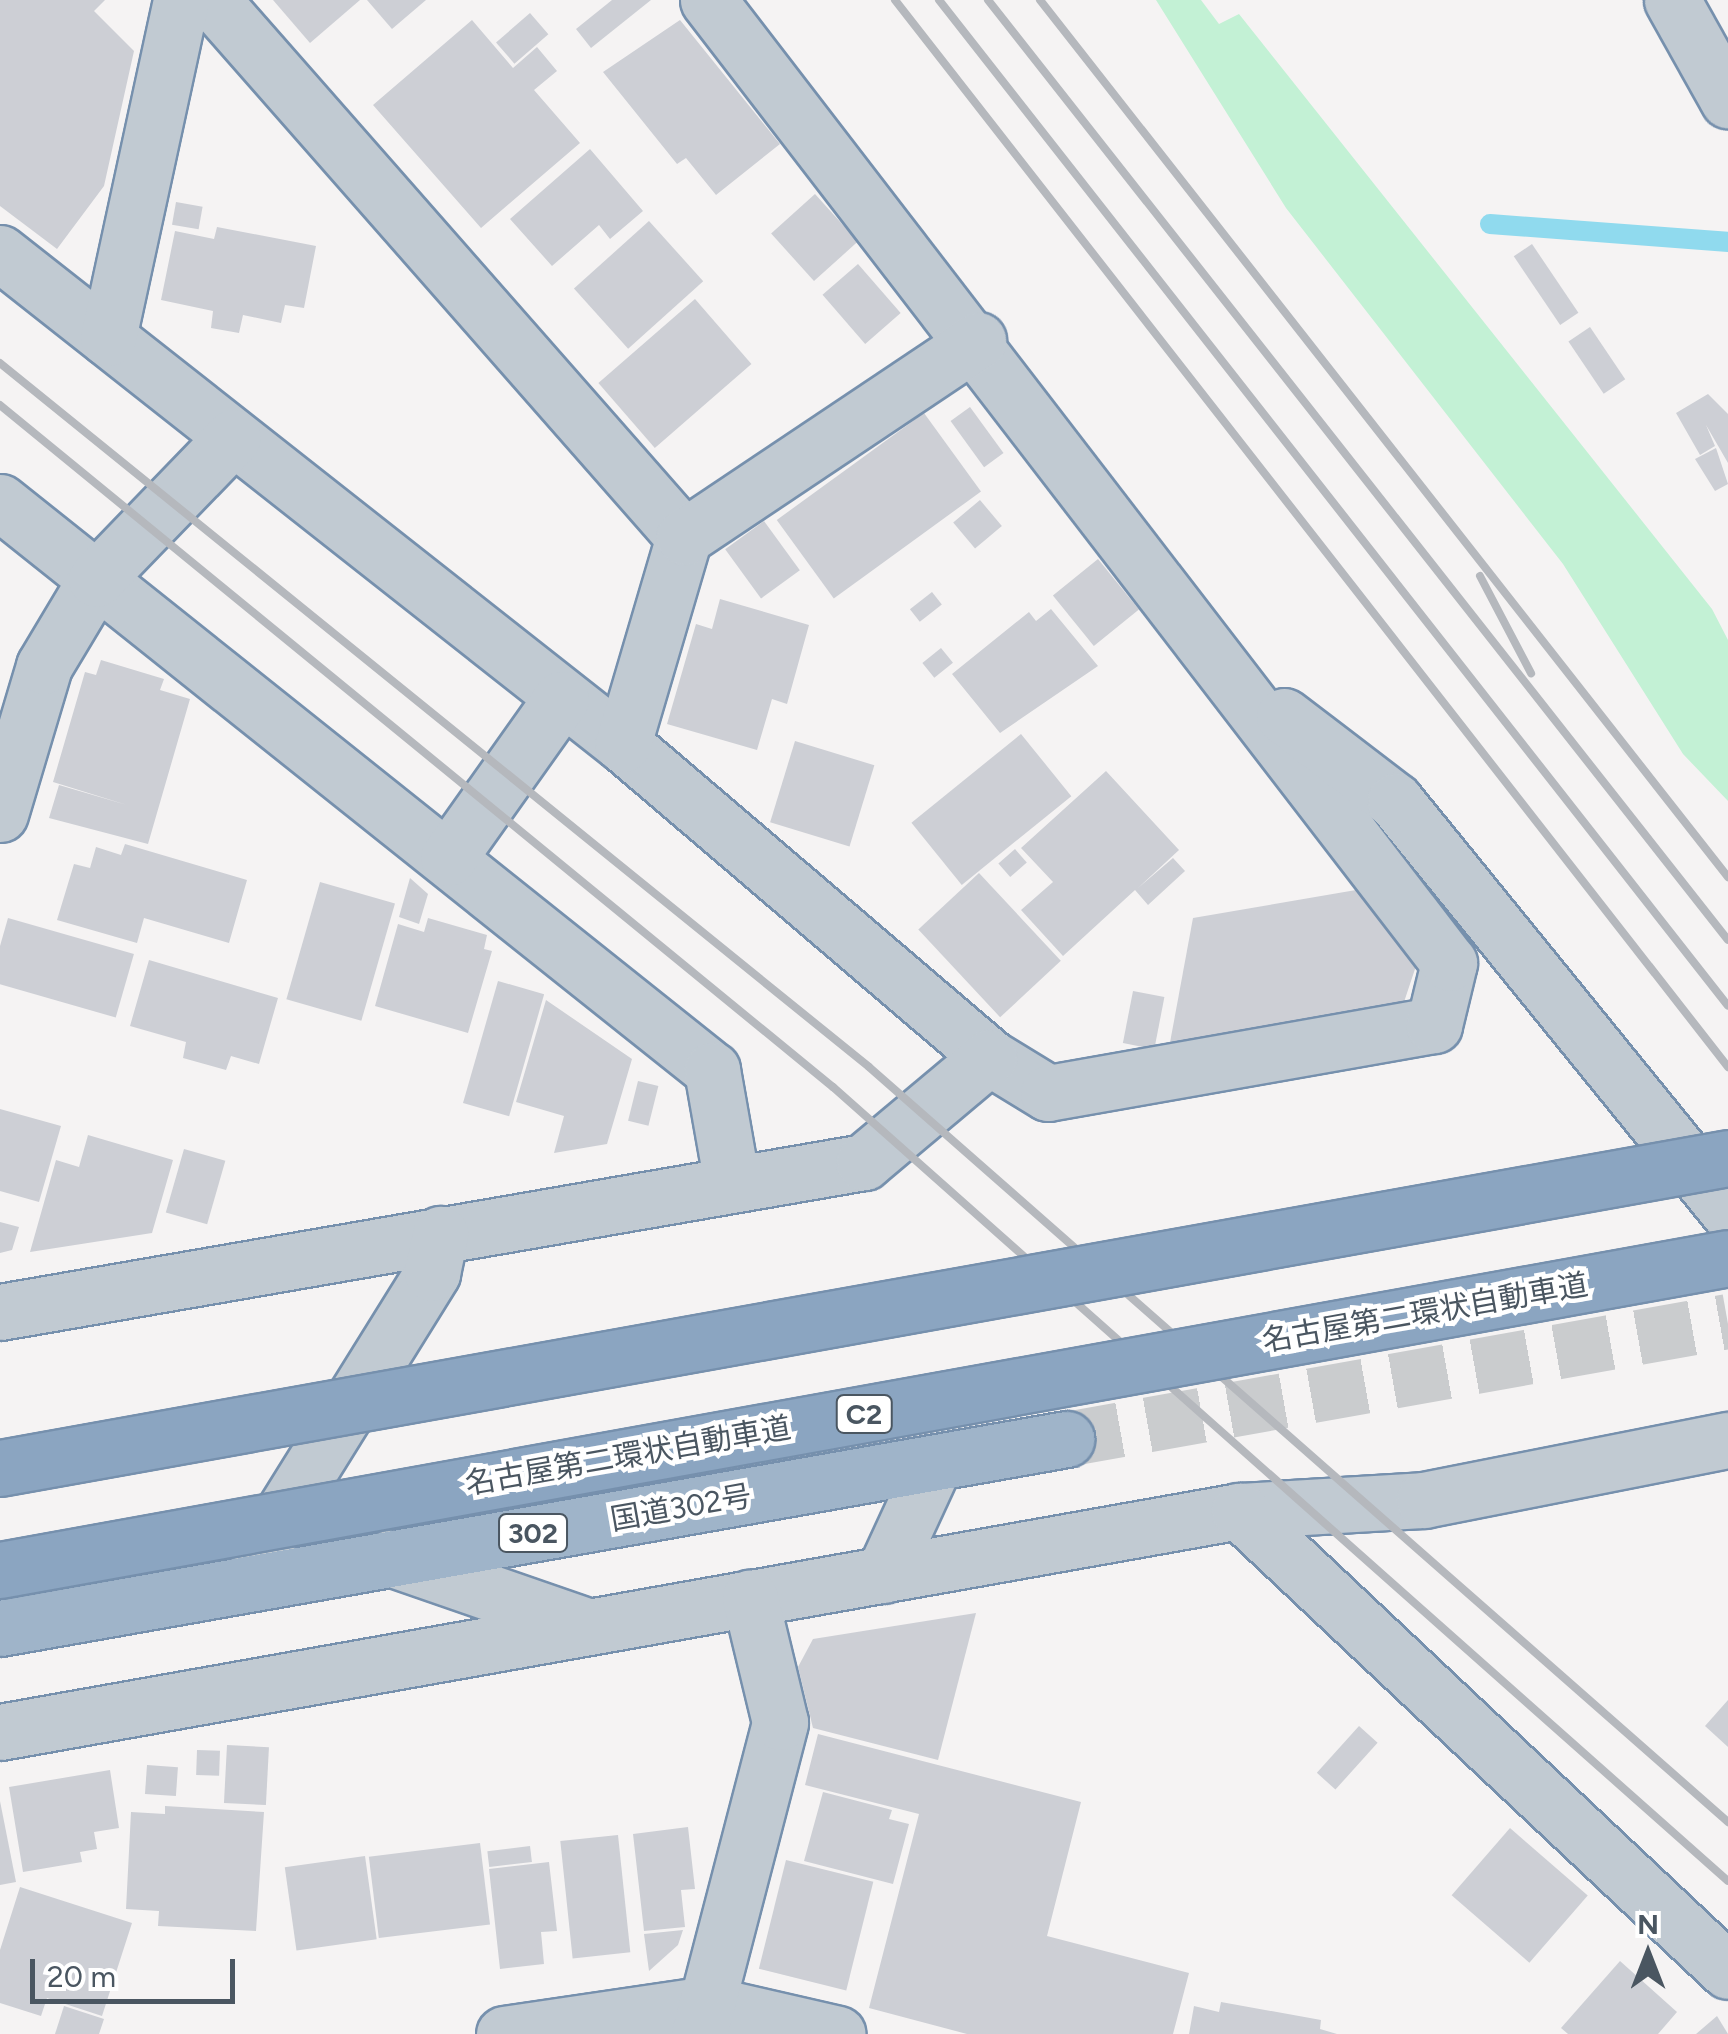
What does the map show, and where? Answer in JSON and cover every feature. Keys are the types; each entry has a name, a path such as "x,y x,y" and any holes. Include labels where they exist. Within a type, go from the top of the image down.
{"highway":[{"path":"0,1468 1728,1158"},
{"name":"名古屋第二環状自動車道","path":"0,1570 1728,1258"},
{"name":"国道302号","path":"0,1628 1066,1440"}],"street":[{"path":"108,338 181,0"},
{"path":"212,0 684,536"},
{"path":"0,254 622,744 989,1057 1048,1093 1434,1025 1449,962 978,340 708,0"},
{"path":"1672,0 1728,100"},
{"path":"622,744 684,536 978,340"},
{"path":"0,814 22,658 233,437"},
{"path":"0,502 712,1070 732,1183"},
{"path":"1226,672 1395,801 1728,1211"},
{"path":"448,858 561,699"},
{"path":"0,1312 864,1162 989,1057"},
{"path":"238,1585 432,1272 440,1234"},
{"path":"0,1732 1240,1511 1424,1500 1728,1440"},
{"path":"884,1575 934,1464"},
{"path":"1240,1511 1728,1971"},
{"path":"390,1558 587,1626"},
{"path":"704,2019 780,1722 750,1598"},
{"path":"504,2034 704,2019 838,2034"}],"green space":[{"path":"1156,0 1201,0 1219,24 1239,14 1712,609 1728,640 1728,801 1683,754 1563,564 1286,208"}],"building":[{"path":"0,0 105,0 94,11 134,51 104,186 57,249 0,206"},
{"path":"273,0 360,0 310,43"},
{"path":"367,0 426,0 392,29"},
{"path":"612,0 651,0 591,48 576,29"},
{"path":"530,13 548,34 514,64 496,43"},
{"path":"472,20 513,68 537,47 557,71 534,90 580,143 481,228 373,105"},
{"path":"680,20 780,144 716,195 686,158 677,164 603,72"},
{"path":"590,149 643,211 610,239 599,225 552,266 510,219"},
{"path":"815,194 858,242 814,281 771,233"},
{"path":"176,202 203,207 199,229 172,225"},
{"path":"649,221 703,281 628,349 574,289"},
{"path":"217,227 316,246 304,308 285,305 281,323 243,315 239,333 211,328 213,311 161,300 175,231 214,239"},
{"path":"1532,244 1578,313 1560,325 1514,256"},
{"path":"858,264 901,313 865,344 823,295"},
{"path":"695,299 751,364 655,448 598,383"},
{"path":"1590,327 1625,379 1604,394 1568,342"},
{"path":"1708,394 1728,414 1728,463 1706,425 1715,446 1700,455 1676,413"},
{"path":"970,407 1004,453 984,467 951,421"},
{"path":"924,413 981,491 834,598 777,520"},
{"path":"1716,448 1728,484 1715,491 1695,459"},
{"path":"980,500 1002,526 975,549 953,522"},
{"path":"764,521 800,570 761,599 725,549"},
{"path":"1098,559 1139,610 1094,646 1053,596"},
{"path":"932,592 942,605 920,622 910,609"},
{"path":"720,599 809,625 787,704 772,699 757,750 667,724 696,624 712,629"},
{"path":"1051,609 1098,666 1000,733 952,674 1029,612 1036,621"},
{"path":"941,648 953,663 934,678 922,663"},
{"path":"101,660 164,679 160,690 190,699 148,844 49,818 59,785 127,805 53,782 85,672 96,675"},
{"path":"1021,734 1071,796 962,885 911,823"},
{"path":"795,741 874,765 850,847 770,822"},
{"path":"1106,771 1179,850 1138,888 1173,858 1185,871 1148,905 1135,890 1063,956 1021,910 1053,882 1021,848"},
{"path":"125,844 247,880 229,943 144,918 137,943 57,920 74,864 90,868 96,847 121,855"},
{"path":"1015,849 1027,863 1010,877 998,863"},
{"path":"979,873 1061,961 1000,1017 918,930"},
{"path":"410,878 428,894 419,924 399,917"},
{"path":"320,882 395,903 361,1021 286,999"},
{"path":"1356,890 1417,963 1402,1008 1169,1048 1193,918"},
{"path":"8,918 134,954 116,1018 0,984 0,946"},
{"path":"428,918 487,935 484,949 492,951 468,1033 375,1006 398,924 424,932"},
{"path":"149,960 278,998 259,1064 231,1056 226,1070 183,1058 186,1042 130,1026"},
{"path":"498,981 544,994 509,1116 463,1103"},
{"path":"1133,991 1164,997 1154,1049 1123,1043"},
{"path":"546,1000 632,1059 607,1144 554,1153 564,1116 516,1102"},
{"path":"638,1081 658,1086 648,1126 628,1121"},
{"path":"0,1109 61,1126 39,1202 0,1191"},
{"path":"88,1135 173,1160 152,1233 30,1252 56,1160 79,1167"},
{"path":"184,1149 225,1161 207,1224 166,1212"},
{"path":"0,1222 19,1227 12,1250 0,1253"},
{"path":"976,1613 938,1760 813,1728 798,1667 813,1639"},
{"path":"1728,1700 1728,1747 1705,1726"},
{"path":"1359,1726 1378,1743 1335,1790 1317,1773"},
{"path":"818,1734 1081,1802 1047,1936 1189,1973 1173,2034 967,2034 869,2008 919,1814 805,1785"},
{"path":"227,1745 269,1747 266,1805 224,1803"},
{"path":"197,1750 220,1751 219,1776 196,1775"},
{"path":"147,1765 178,1767 176,1796 145,1794"},
{"path":"110,1770 119,1828 94,1832 97,1849 80,1852 82,1862 23,1872 9,1787"},
{"path":"823,1792 892,1810 889,1819 909,1824 893,1884 804,1861"},
{"path":"0,1801 16,1882 0,1885"},
{"path":"165,1806 264,1812 256,1931 158,1926 159,1911 126,1909 131,1812 165,1814"},
{"path":"688,1827 695,1889 681,1890 685,1927 644,1931 633,1834"},
{"path":"1510,1828 1588,1896 1529,1963 1452,1895"},
{"path":"618,1835 630,1952 573,1958 560,1841"},
{"path":"480,1843 490,1924 379,1938 369,1857"},
{"path":"530,1846 532,1862 489,1867 487,1851"},
{"path":"365,1856 377,1939 296,1950 285,1867"},
{"path":"786,1860 873,1882 846,1990 759,1969"},
{"path":"549,1862 557,1931 541,1932 544,1964 500,1969 489,1869"},
{"path":"20,1887 132,1923 102,2016 47,1998 41,2016 0,2003 0,1950"},
{"path":"683,1930 678,1945 649,1971 644,1934"},
{"path":"1620,1961 1677,2012 1658,2034 1568,2034 1561,2028"},
{"path":"1221,2002 1321,2020 1320,2029 1337,2034 1189,2034 1194,2006 1219,2012"},
{"path":"64,2006 104,2019 99,2034 55,2034"},
{"path":"1717,2016 1728,2034 1696,2034"}],"waterway":[{"path":"1490,224 1728,242"}],"tunnel":[{"path":"1066,1439 1728,1321"}],"railway":[{"path":"895,0 1728,1067"},
{"path":"939,0 1728,1006"},
{"path":"988,0 1728,940"},
{"path":"1040,0 1728,877"},
{"path":"0,363 869,1067 1728,1822"},
{"path":"0,405 833,1087 1728,1881"},
{"path":"1480,576 1531,673"}]}
